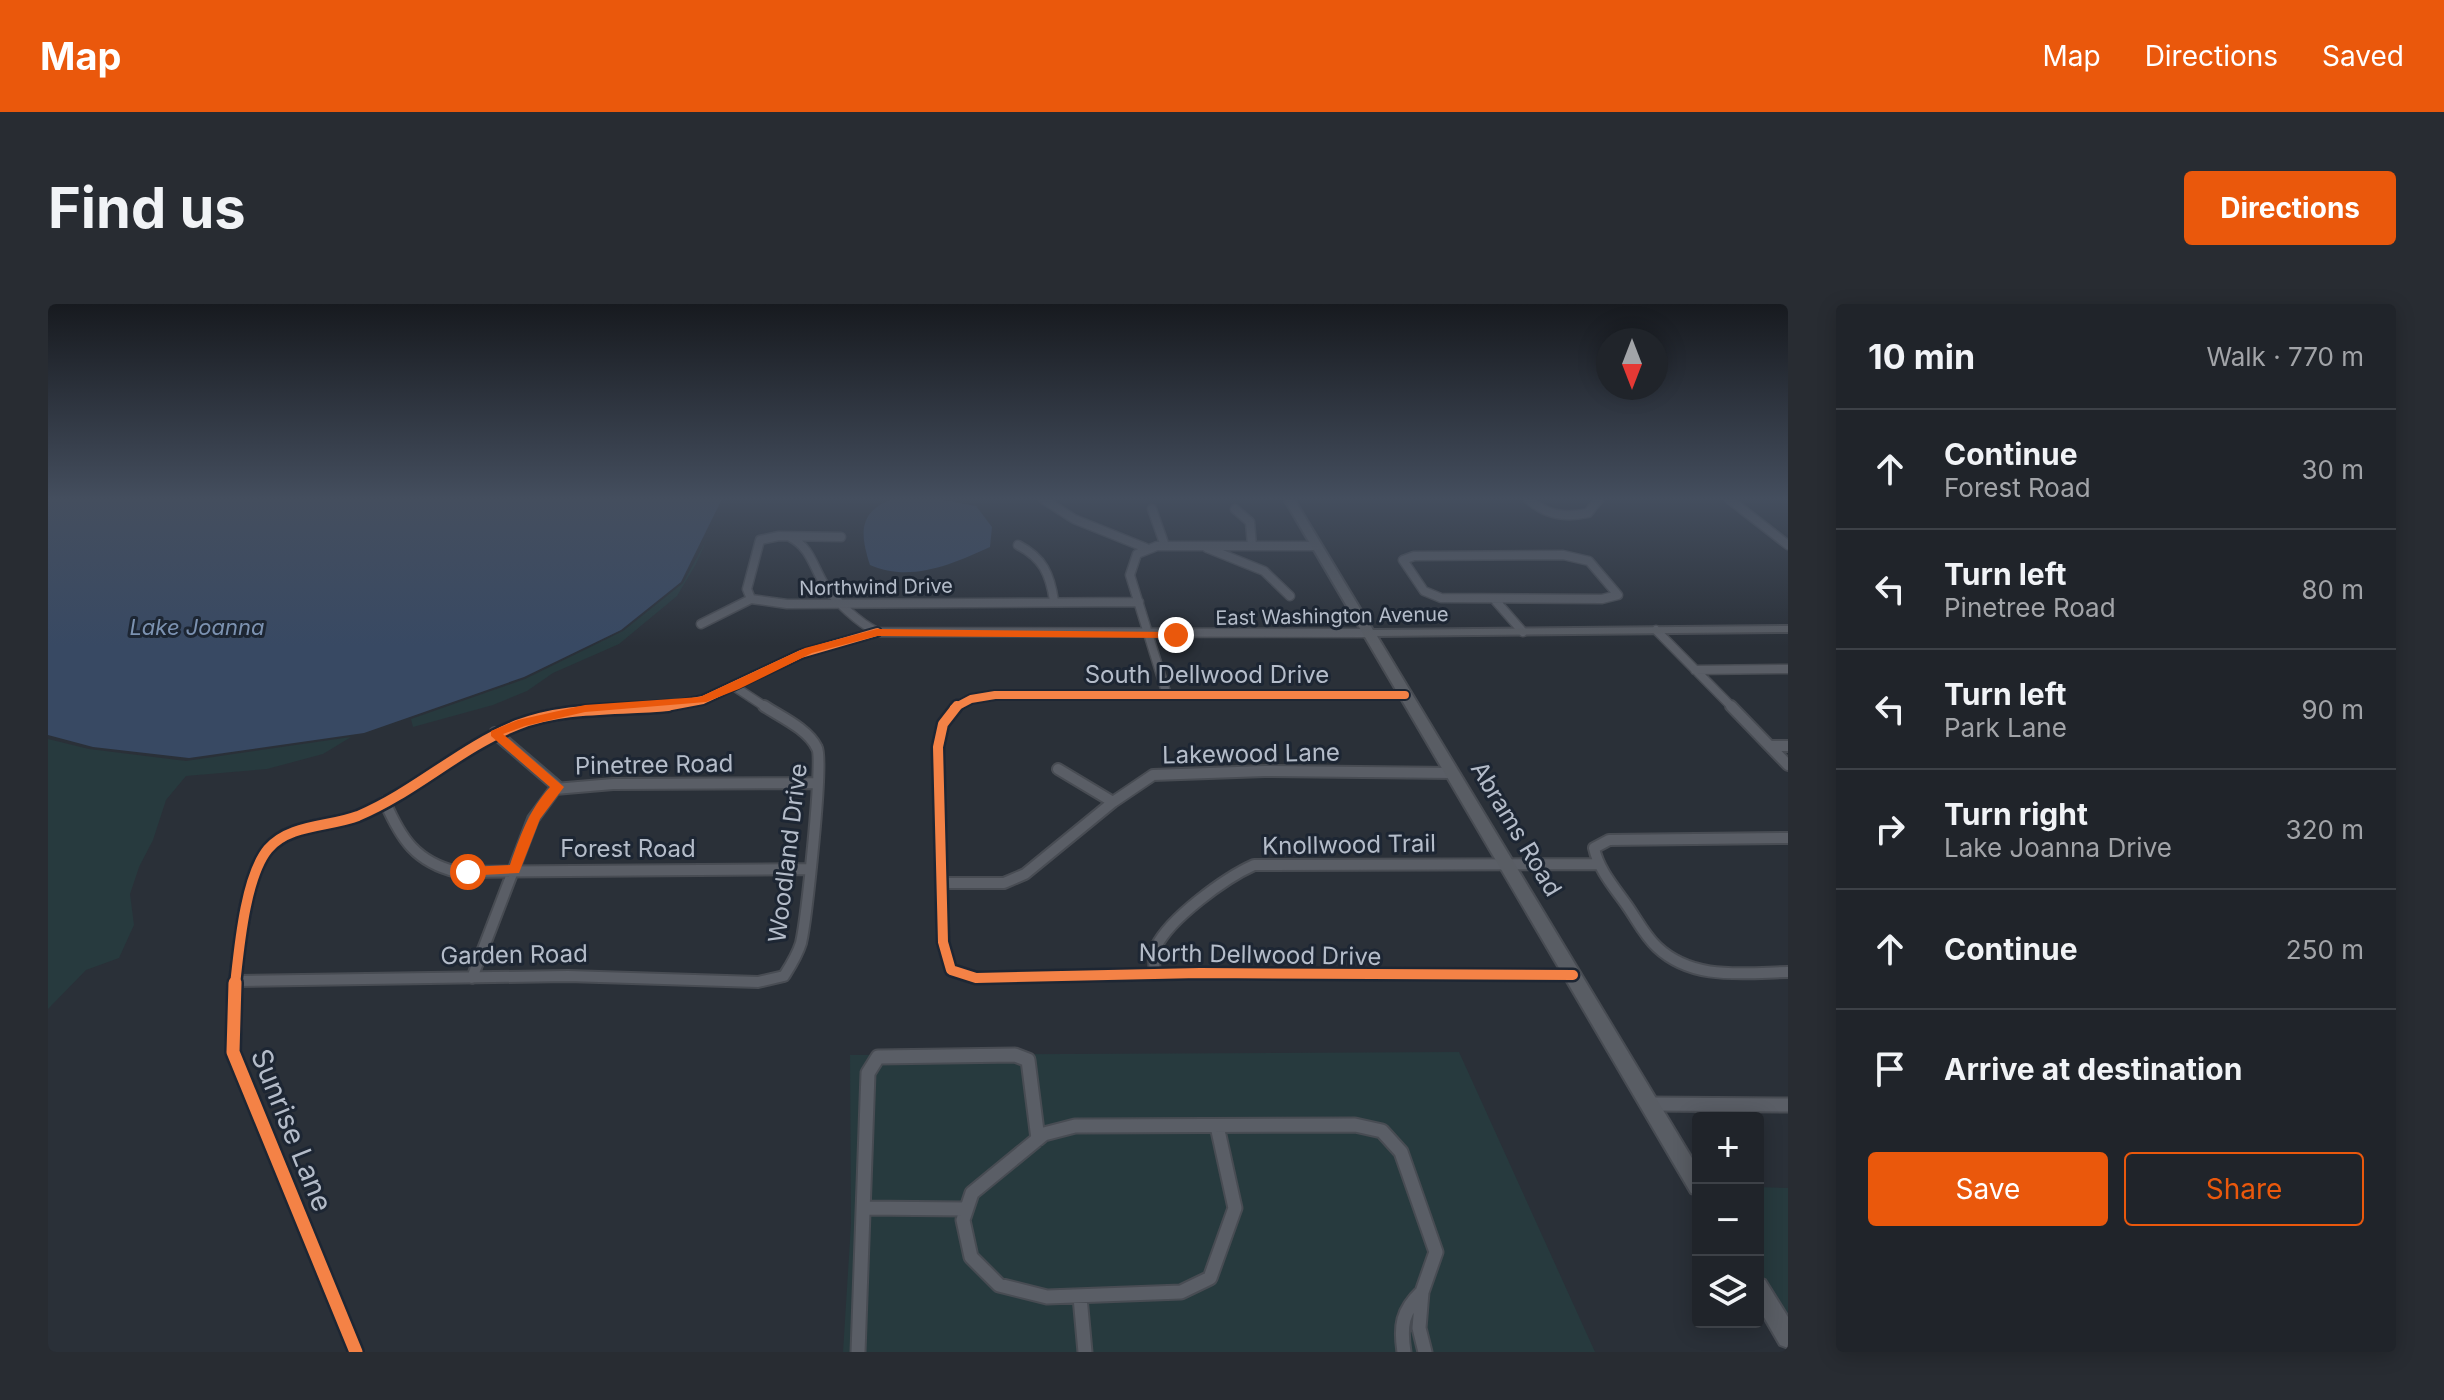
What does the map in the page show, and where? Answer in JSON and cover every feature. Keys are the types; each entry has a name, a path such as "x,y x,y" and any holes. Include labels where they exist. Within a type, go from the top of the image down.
{"street":[{"path":"701,624 751,599 747,589 756,548"},
{"path":"805,548 828,589 866,628 877,632"},
{"path":"1024,548 1038,555 1047,565 1054,601"},
{"path":"1146,548 1134,557 1130,567 1167,695"},
{"path":"1207,548 1264,571 1290,596"},
{"name":"Abrams Road","path":"1317,548 1697,1184"},
{"path":"1494,599 1602,599 1618,595 1589,561 1572,556 1414,556 1403,560 1424,591 1435,597 1494,599 1523,632"},
{"name":"Northwind Drive","path":"751,599 787,604 1139,602"},
{"name":"East Washington Avenue","path":"285,835 346,820 385,802 495,733 565,711 686,703 735,687 809,650 877,632 1149,635 1788,629"},
{"path":"1656,630 1788,765"},
{"path":"1695,670 1788,669"},
{"name":"Woodland Drive","path":"735,687 795,726 816,744 820,758 801,942 789,970"},
{"name":"South Dellwood Drive","path":"943,883 938,760 942,721 953,708 974,699 1009,695 1405,695"},
{"path":"495,733 558,787"},
{"path":"1770,746 1788,746"},
{"path":"1058,769 1113,802"},
{"name":"Lakewood Lane","path":"943,883 993,884 1013,880 1050,856 1113,802 1148,777 1174,773 1453,773"},
{"name":"Pinetree Road","path":"472,978 533,819 558,787 818,783"},
{"name":"Forest Road","path":"385,802 408,849 430,864 457,872 810,869"},
{"name":"Sunrise Lane","path":"285,835 262,859 252,893 230,1027 233,1052 356,1352"},
{"path":"1788,838 1601,842 1594,848 1599,864 1654,944 1671,959 1694,969 1715,973 1788,972"},
{"name":"Knollwood Trail","path":"1155,972 1154,953 1165,933 1201,900 1248,867 1319,862 1599,864"},
{"name":"North Dellwood Drive","path":"943,883 943,942 950,967 957,974 976,978 1155,972 1356,976 1573,975"},
{"name":"Garden Road","path":"236,981 636,976 758,982 777,979 789,970"},
{"path":"858,1352 868,1073 878,1057 1015,1055 1028,1060 1038,1139"},
{"path":"1650,1104 1788,1105"},
{"path":"1217,1126 1235,1208 1210,1278 1181,1292 1047,1297 999,1285 971,1257 963,1220 972,1193 1044,1134 1075,1126 1355,1125 1382,1131 1401,1152 1436,1252 1422,1292 1419,1328 1425,1352"},
{"path":"865,1208 965,1209"},
{"path":"1404,1352 1399,1327 1407,1306 1422,1292"},
{"path":"1080,1297 1085,1352"},
{"path":"1764,1297 1788,1337"}],"green space":[{"path":"703,548 677,596 619,644 553,673 527,691 493,705 413,727 411,719 525,679 623,631 683,583"},
{"path":"351,737 323,754 267,769 186,776 166,800 153,840 139,867 130,894 134,925 119,958 86,970 48,1009 48,739 89,749 186,761"},
{"path":"1459,1052 1595,1352 843,1352 851,1224 850,1055"},
{"path":"1764,1187 1788,1188 1788,1320 1764,1282"}],"water":[{"name":"Lake Joanna","path":"48,548 698,548 681,582 621,630 524,677 364,733 189,758 93,747 48,735"},
{"path":"865,548 988,548 961,560 916,572 885,570 870,565"}],"cycle path":[{"path":"356,1352 233,1052 233,1010 245,917 266,851 295,832 343,821 380,806 470,749 519,725 565,712 666,707 703,700 801,654 877,632"},
{"path":"1405,695 995,695 961,703 943,724 938,747 943,942 951,970 976,978 1200,973 1573,975"}],"route":[{"path":"468,872 515,870 533,819 558,787 495,733 507,728 585,708 702,700 809,650 877,632 1176,635"}]}
